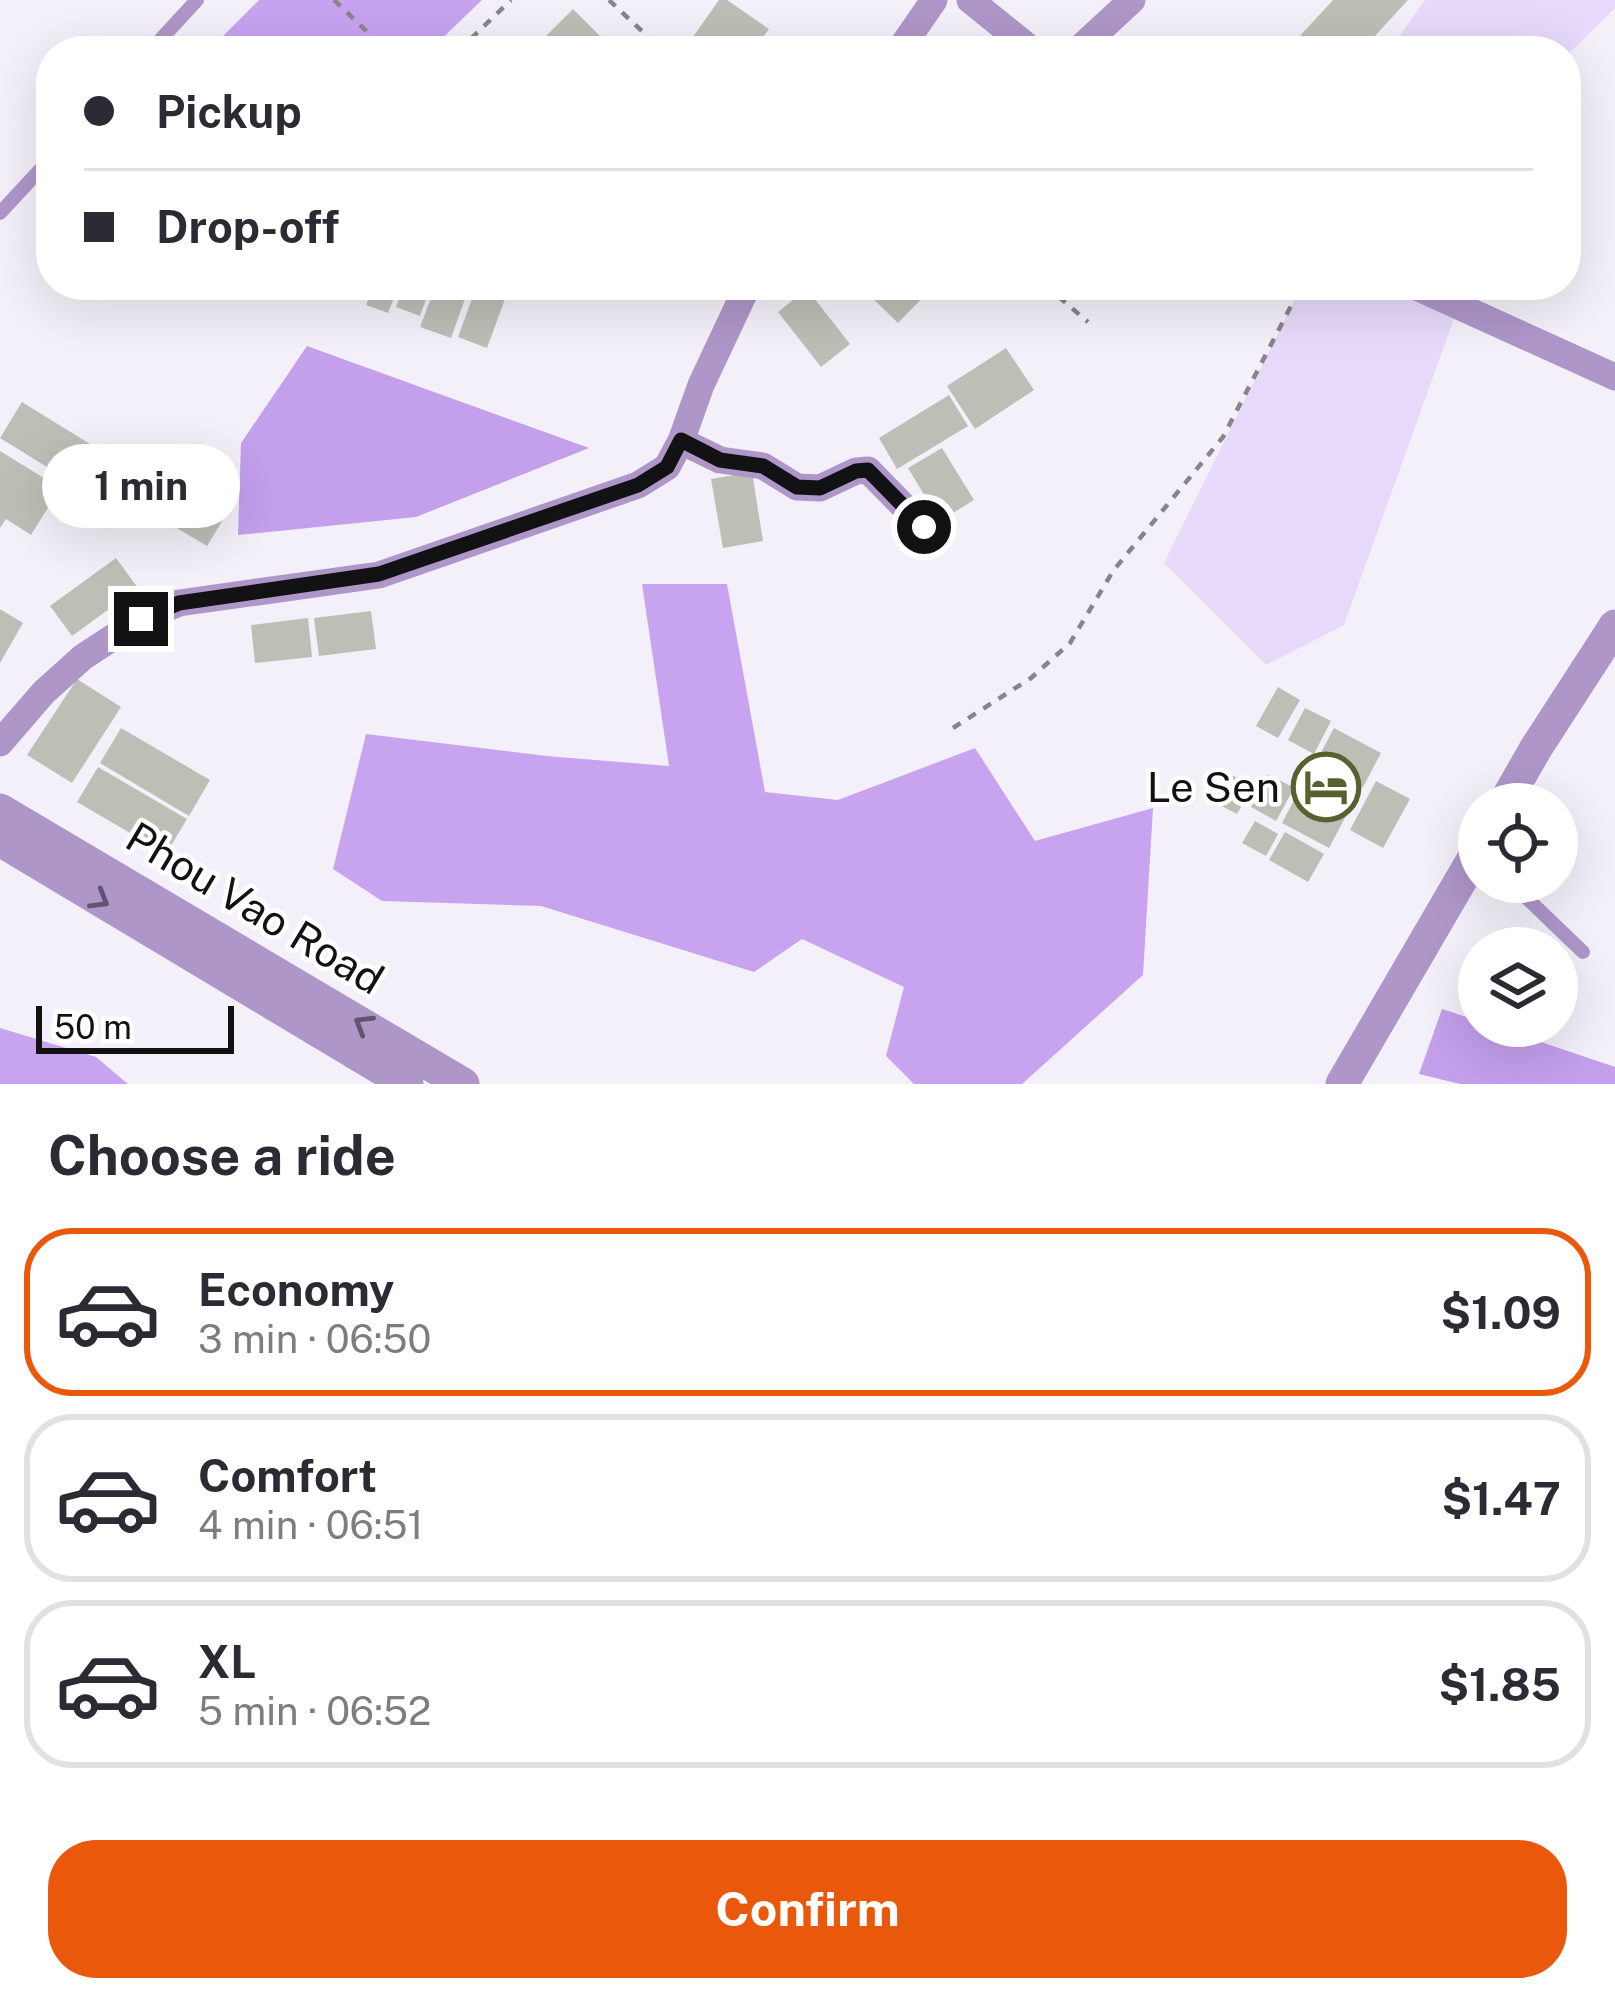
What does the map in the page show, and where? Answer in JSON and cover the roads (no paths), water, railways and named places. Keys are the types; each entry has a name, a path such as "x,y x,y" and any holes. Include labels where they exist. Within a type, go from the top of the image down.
{"street":[{"path":"909,36 934,0"},
{"path":"970,0 1014,36"},
{"path":"1093,36 1132,0"},
{"path":"0,743 44,692 83,657 141,619 179,603 379,574 638,485 667,467 741,300"},
{"path":"1445,300 1615,377"},
{"path":"681,440 720,460 763,466 797,487 820,488 868,470 924,527"},
{"path":"1516,783 1615,626"},
{"name":"Phou Vao Road","path":"0,810 463,1084"},
{"name":"Phou Vao Road","path":"0,840 407,1084"},
{"path":"1342,1084 1458,886"}],"lane":[{"path":"163,36 197,0"},
{"path":"0,213 36,174"},
{"path":"1532,903 1583,952"}],"place":[{"name":"Le Sen","path":"1326,787"}]}
